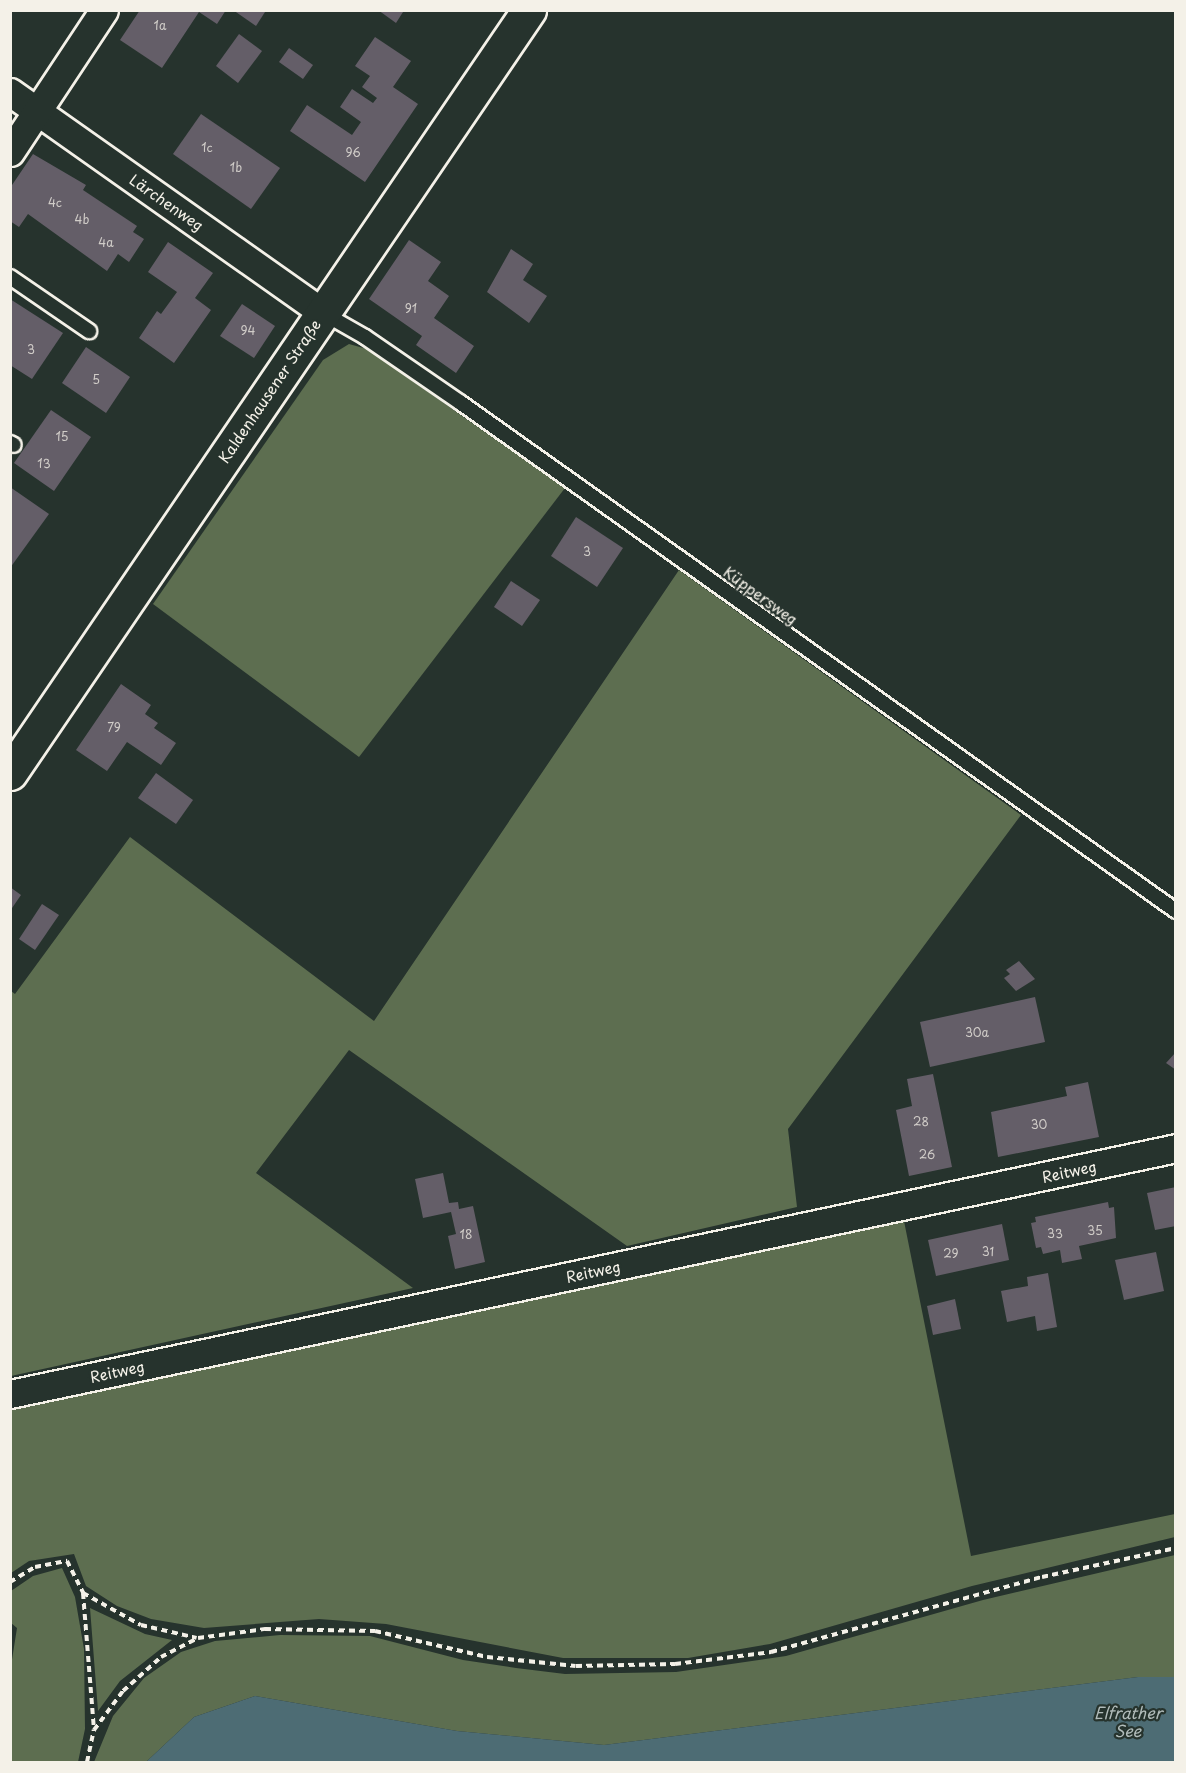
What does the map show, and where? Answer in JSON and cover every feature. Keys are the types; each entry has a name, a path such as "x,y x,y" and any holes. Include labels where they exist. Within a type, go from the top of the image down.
{"main road":[{"name":"Kaldenhausener Straße","path":"10,773 529,10"}],"street":[{"path":"10,152 104,10"},
{"name":"Lärchenweg","path":"10,92 323,313"},
{"name":"Reitweg","path":"10,1394 1176,1148"}],"lane":[{"path":"10,277 89,331"},
{"name":"Küppersweg","path":"323,313 365,337 461,403 1176,911"}],"path":[{"path":"94,1730 123,1691 161,1657 198,1638 265,1629 353,1629 375,1631 487,1657 576,1666 675,1664 771,1652 1042,1577 1176,1548"},
{"path":"10,1582 35,1567 67,1561 83,1593 94,1730 87,1762"},
{"path":"83,1593 141,1625 198,1638"}],"green space":[{"path":"349,344 367,349 565,488 359,757 153,604 323,360"},
{"path":"679,570 1021,815 788,1129 797,1207 627,1246 349,1050 256,1173 413,1288 11,1376 11,991 15,994 130,837 374,1021"},
{"path":"904,1221 971,1556 1175,1514 1175,1537 972,1586 770,1644 688,1658 563,1658 386,1624 319,1619 204,1628 151,1619 117,1606 86,1586 74,1554 29,1561 11,1573 11,1406"},
{"path":"1175,1555 1175,1677 1138,1677 604,1745 457,1731 255,1696 194,1717 146,1762 94,1762 113,1716 144,1678 181,1652 215,1641 280,1635 370,1636 463,1660 565,1674 676,1672 786,1656 983,1600"},
{"path":"62,1568 75,1597 84,1649 85,1729 78,1762 11,1762 10,1672 17,1628 11,1623 11,1591 33,1576"},
{"path":"90,1608 145,1634 172,1640 120,1681 98,1711"}],"water":[{"name":"Elfrather See","path":"1138,1677 1175,1677 1175,1762 146,1762 194,1717 255,1696 457,1731 604,1745"}],"building":[{"path":"140,10 226,10 217,24 199,12 162,68 120,40"},
{"path":"233,10 263,10 265,12 256,26"},
{"path":"378,10 400,10 403,12 396,23"},
{"path":"239,34 262,51 238,83 216,66"},
{"path":"375,37 411,61 393,87 418,104 365,182 290,131 307,105 352,135 361,122 340,107 352,89 373,103 377,98 362,87 370,76 355,66"},
{"path":"289,48 313,65 303,79 279,62"},
{"path":"201,114 280,168 251,209 173,154"},
{"path":"33,154 86,185 83,190 137,226 133,232 144,239 129,262 118,254 107,271 28,214 19,227 10,221 10,188"},
{"path":"409,240 441,262 428,281 449,296 434,318 474,346 456,373 416,345 422,336 369,299"},
{"path":"168,242 213,273 195,298 211,310 174,363 139,338 157,311 161,314 177,292 148,272"},
{"path":"511,249 533,264 523,280 547,296 529,323 487,292"},
{"path":"10,299 63,333 32,379 10,365"},
{"path":"242,304 275,326 254,358 220,336"},
{"path":"86,347 130,377 106,413 62,383"},
{"path":"51,410 91,437 54,491 14,463"},
{"path":"10,487 49,514 10,568"},
{"path":"576,517 623,548 597,587 551,556"},
{"path":"511,581 540,600 522,626 494,607"},
{"path":"121,684 151,705 145,714 158,723 154,728 176,743 161,765 127,742 107,771 76,750"},
{"path":"156,773 193,800 176,824 138,798"},
{"path":"10,887 21,895 10,911"},
{"path":"42,904 59,915 35,950 19,939"},
{"path":"1019,961 1035,979 1016,991 1004,978 1010,974 1006,970"},
{"path":"1035,997 1045,1042 930,1067 920,1022"},
{"path":"1176,1052 1176,1070 1166,1063"},
{"path":"933,1074 952,1167 909,1176 896,1110 912,1106 907,1079"},
{"path":"1088,1082 1099,1137 998,1157 991,1112 1067,1096 1065,1087"},
{"path":"443,1173 449,1203 458,1202 459,1209 473,1206 485,1262 455,1269 448,1236 456,1234 451,1212 423,1218 415,1179"},
{"path":"1176,1187 1176,1226 1155,1230 1147,1193"},
{"path":"1108,1202 1109,1208 1114,1207 1116,1238 1079,1246 1082,1259 1062,1263 1060,1250 1043,1254 1041,1247 1036,1248 1031,1223 1036,1222 1035,1217"},
{"path":"1002,1224 1009,1260 936,1276 928,1240"},
{"path":"1156,1252 1164,1291 1124,1300 1115,1260"},
{"path":"1048,1273 1057,1327 1037,1331 1035,1316 1007,1322 1001,1291 1028,1286 1027,1277"},
{"path":"955,1299 961,1329 933,1335 927,1306"}]}
